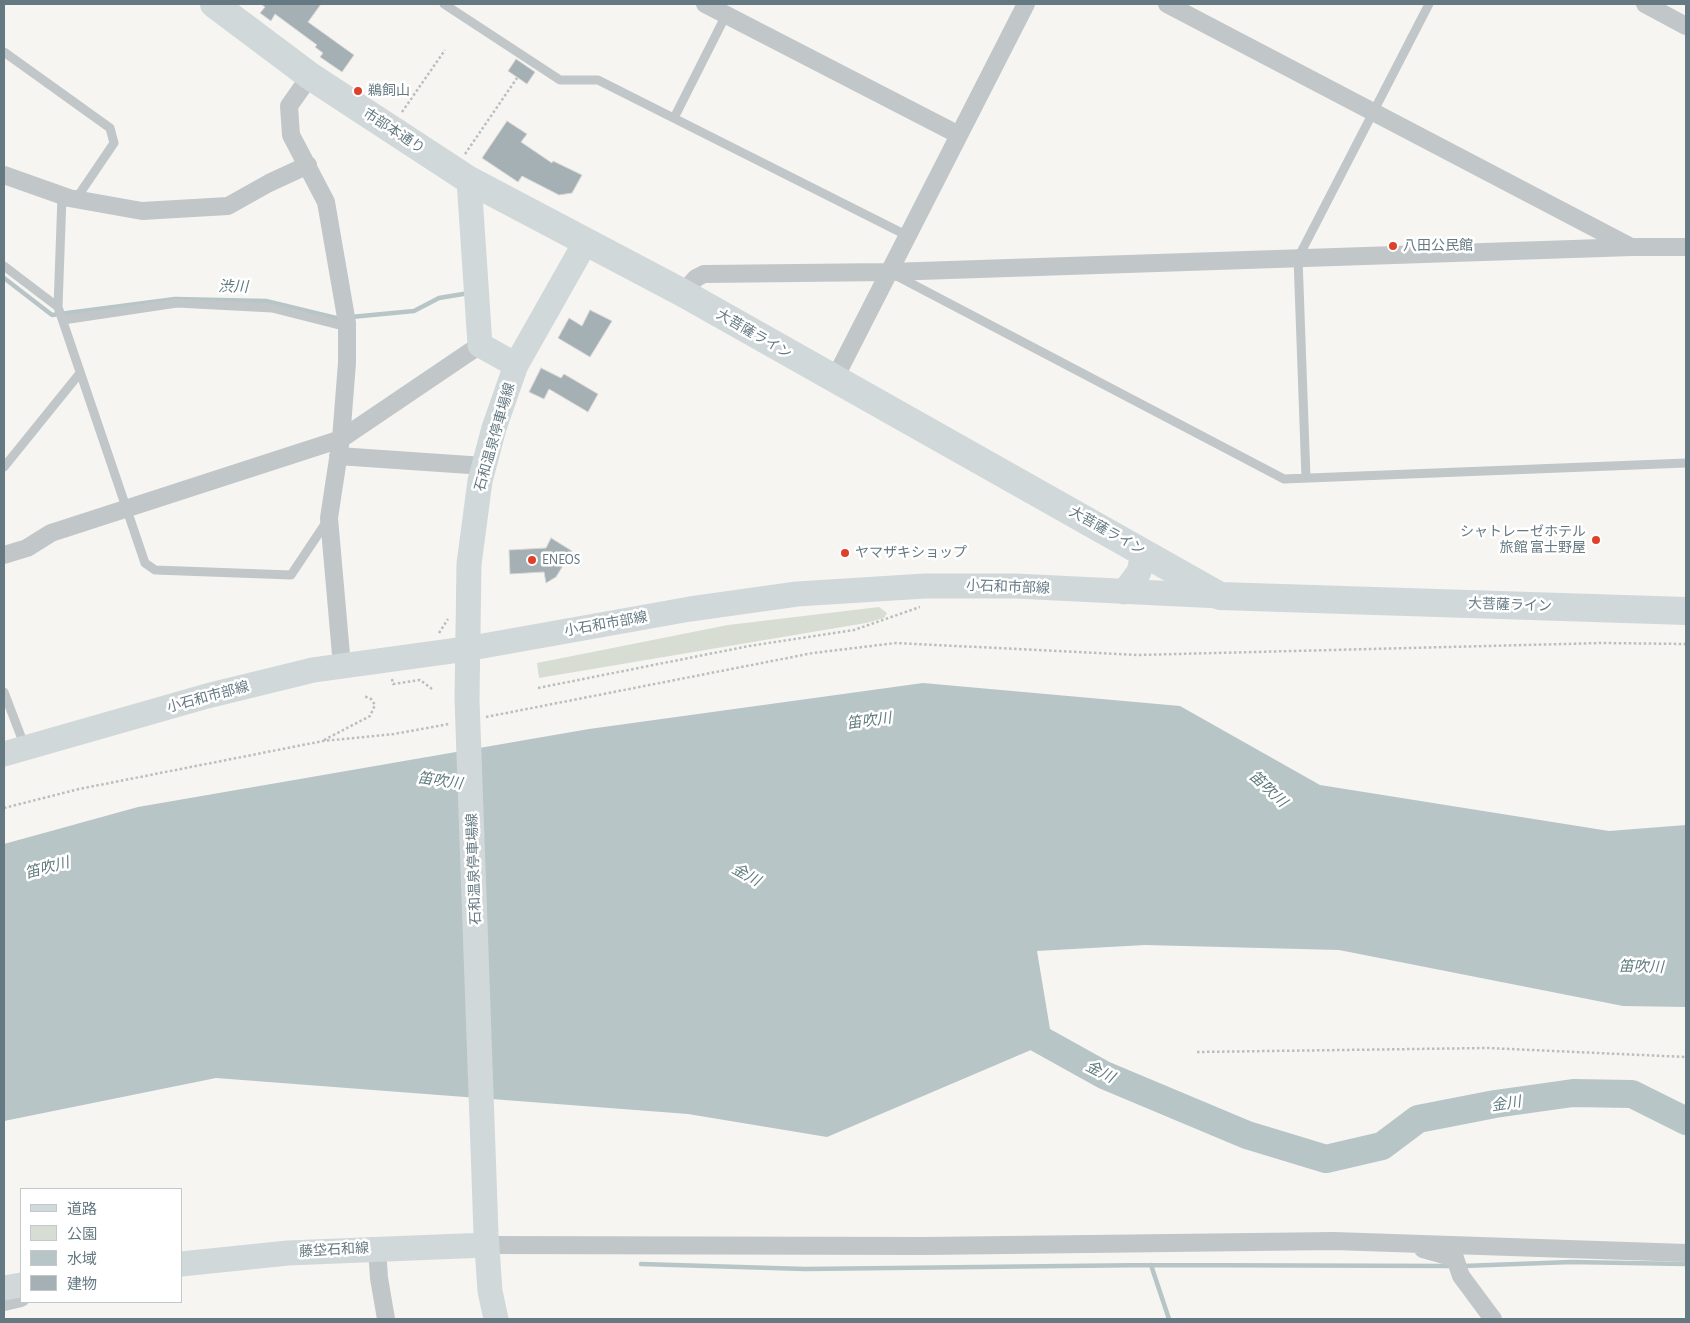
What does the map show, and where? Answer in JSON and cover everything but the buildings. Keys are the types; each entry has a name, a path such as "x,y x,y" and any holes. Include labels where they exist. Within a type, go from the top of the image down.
{"highway":[{"name":"市部本通り","path":"221,6 310,76 467,167 585,243"},
{"name":"大菩薩ライン","path":"585,243 683,293 834,380 1220,596 1686,610"}],"main road":[{"path":"467,167 480,344"},
{"name":"石和温泉停車場線","path":"496,1319 490,1291 486,1239 474,708 466,649 469,564 484,466 516,364 585,243"},
{"name":"石和温泉停車場線","path":"480,344 516,364"},
{"path":"1124,592 1140,572 1142,558 1140,550"},
{"name":"小石和市部線","path":"14,751 207,696 313,670 466,649 690,609 798,594 925,586 1015,586 1220,596"},
{"name":"藤垈石和線","path":"182,1264 288,1253 377,1252 486,1239"},
{"path":"4,1288 20,1285"}],"street":[{"path":"705,4 959,135"},
{"path":"834,380 1026,4"},
{"path":"1167,4 1632,247"},
{"path":"1645,4 1686,26"},
{"path":"310,76 289,106 291,135 326,202 346,319 347,363 341,439 329,518 342,666"},
{"path":"4,175 69,198 142,211 228,206 308,165"},
{"path":"683,293 696,278 704,274 890,272 1632,247 1686,247"},
{"path":"4,555 27,548 52,533 341,439 480,344"},
{"path":"338,456 484,466"},
{"path":"486,1239 925,1246 1401,1242 1686,1253"},
{"path":"1401,1242 1455,1258 1461,1276 1493,1319"},
{"path":"377,1252 386,1319"},
{"path":"4,1302 20,1298"}],"lane":[{"path":"444,4 560,80 598,80 908,236"},
{"path":"1306,478 1298,258 1375,112 1429,4"},
{"path":"674,118 726,15"},
{"path":"4,52 110,128 114,143 69,198 59,307 145,563 155,570 291,575 329,518"},
{"path":"4,266 59,307"},
{"path":"890,272 1284,479 1686,463"},
{"path":"63,320 178,303 272,308 346,319"},
{"path":"4,468 80,373"},
{"path":"4,692 14,751"}],"path":[{"path":"400,115 445,50"},
{"path":"467,167 517,78"},
{"path":"538,688 749,646 854,630 928,605"},
{"path":"474,708 813,653 896,643 1138,655 1574,643 1686,644"},
{"path":"393,684 420,680 432,689"},
{"path":"323,741 370,716 375,705 371,699 364,696"},
{"path":"4,808 79,789 323,741 394,734 451,723"},
{"path":"1197,1052 1488,1048 1686,1057"}],"green space":[{"path":"879,607 887,613 884,618 866,623 539,678 537,663 728,625"}],"water":[{"name":"笛吹川","path":"923,683 1180,706 1320,785 1609,831 1686,825 1686,1007 1623,1006 1339,950 1145,945 1037,951 1052,1041 827,1137 688,1114 216,1078 4,1121 4,844 138,807 589,729"}],"waterway":[{"name":"渋川","path":"4,278 52,315 175,299 266,301 336,318 343,317"},
{"name":"渋川","path":"351,317 414,311 439,298 469,293"},
{"name":"金川","path":"1014,1025 1104,1075 1247,1135 1326,1159 1382,1146 1418,1119 1495,1104 1573,1093 1632,1094 1686,1121"},
{"path":"1463,1266 1571,1262 1686,1264"},
{"path":"641,1264 805,1269 1151,1265 1452,1266"},
{"path":"1151,1265 1169,1319"}],"place":[{"name":"鵜飼山","path":"358,91"},
{"name":"八田公民館","path":"1393,246"},
{"name":"シャトレーゼホテル 旅館 富士野屋","path":"1596,540"},
{"name":"ヤマザキショップ","path":"845,553"},
{"name":"ENEOS","path":"532,560"}]}
